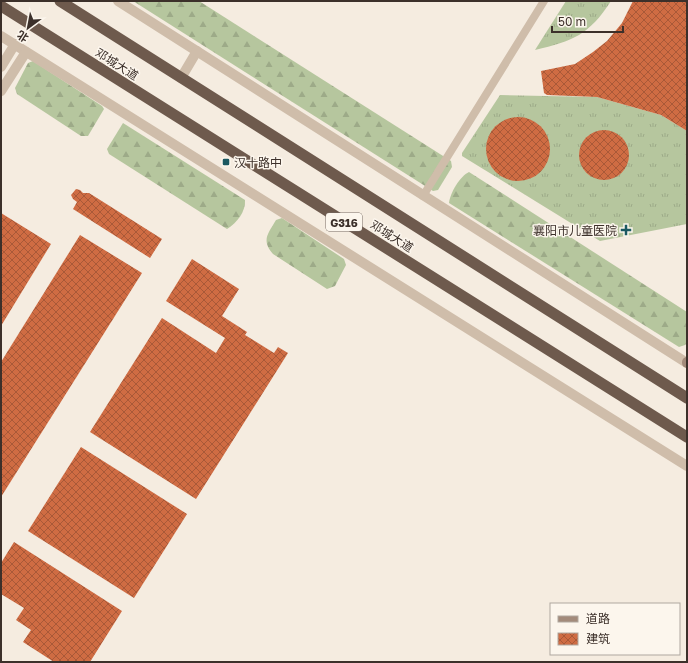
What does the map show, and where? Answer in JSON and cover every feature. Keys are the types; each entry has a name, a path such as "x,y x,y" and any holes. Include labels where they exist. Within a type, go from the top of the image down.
{"highway":[{"name":"邓城大道","path":"60,1 687,398"},
{"name":"邓城大道","path":"1,6 687,437"}],"street":[{"path":"118,1 687,363"},
{"path":"423,196 544,1"},
{"path":"1,36 687,466"},
{"path":"1,67 15,44"},
{"path":"181,78 197,51"},
{"path":"1,92 26,52"}],"green space":[{"path":"133,1 199,1 451,161 452,167 438,190 433,191"},
{"path":"566,1 611,1 595,22 579,35 570,40 535,50"},
{"path":"33,61 102,106 104,109 88,136 81,136 17,94 15,88 28,63"},
{"path":"500,95 597,97 661,115 687,131 687,224 600,241 462,156 462,153"},
{"path":"123,123 245,200 244,208 237,220 227,229 109,154 107,149"},
{"path":"469,172 687,312 687,343 679,347 449,203 451,194 456,185 462,177"},
{"path":"282,218 344,259 346,265 335,286 327,289 273,254 269,249 267,245 267,237 270,229 276,220"}],"building":[{"path":"633,1 687,1 687,131 661,115 597,97 547,95 544,93 541,71 575,64 593,52 607,41 622,23"},
{"path":"518,117 536,123 544,131 550,149 544,167 536,175 518,181 500,175 492,167 486,149 492,131 500,123"},
{"path":"599,130 609,130 622,137 629,150 629,160 622,173 609,180 599,180 590,176 583,169 579,160 579,150 583,141 590,134"},
{"path":"76,189 83,193 89,193 162,239 150,258 73,209 77,202 71,195"},
{"path":"1,213 51,244 1,326"},
{"path":"80,235 142,273 1,497 1,362"},
{"path":"192,259 239,289 222,316 247,332 245,335 274,353 278,347 288,353 196,499 90,432 162,318 216,353 225,338 166,301"},
{"path":"81,447 187,514 134,598 28,531"},
{"path":"14,542 122,611 90,662 54,662 23,642 31,630 16,620 24,608 1,594 1,563"}],"place":[{"name":"汉十路中","path":"226,162"},
{"name":"襄阳市儿童医院","path":"626,230"}]}
